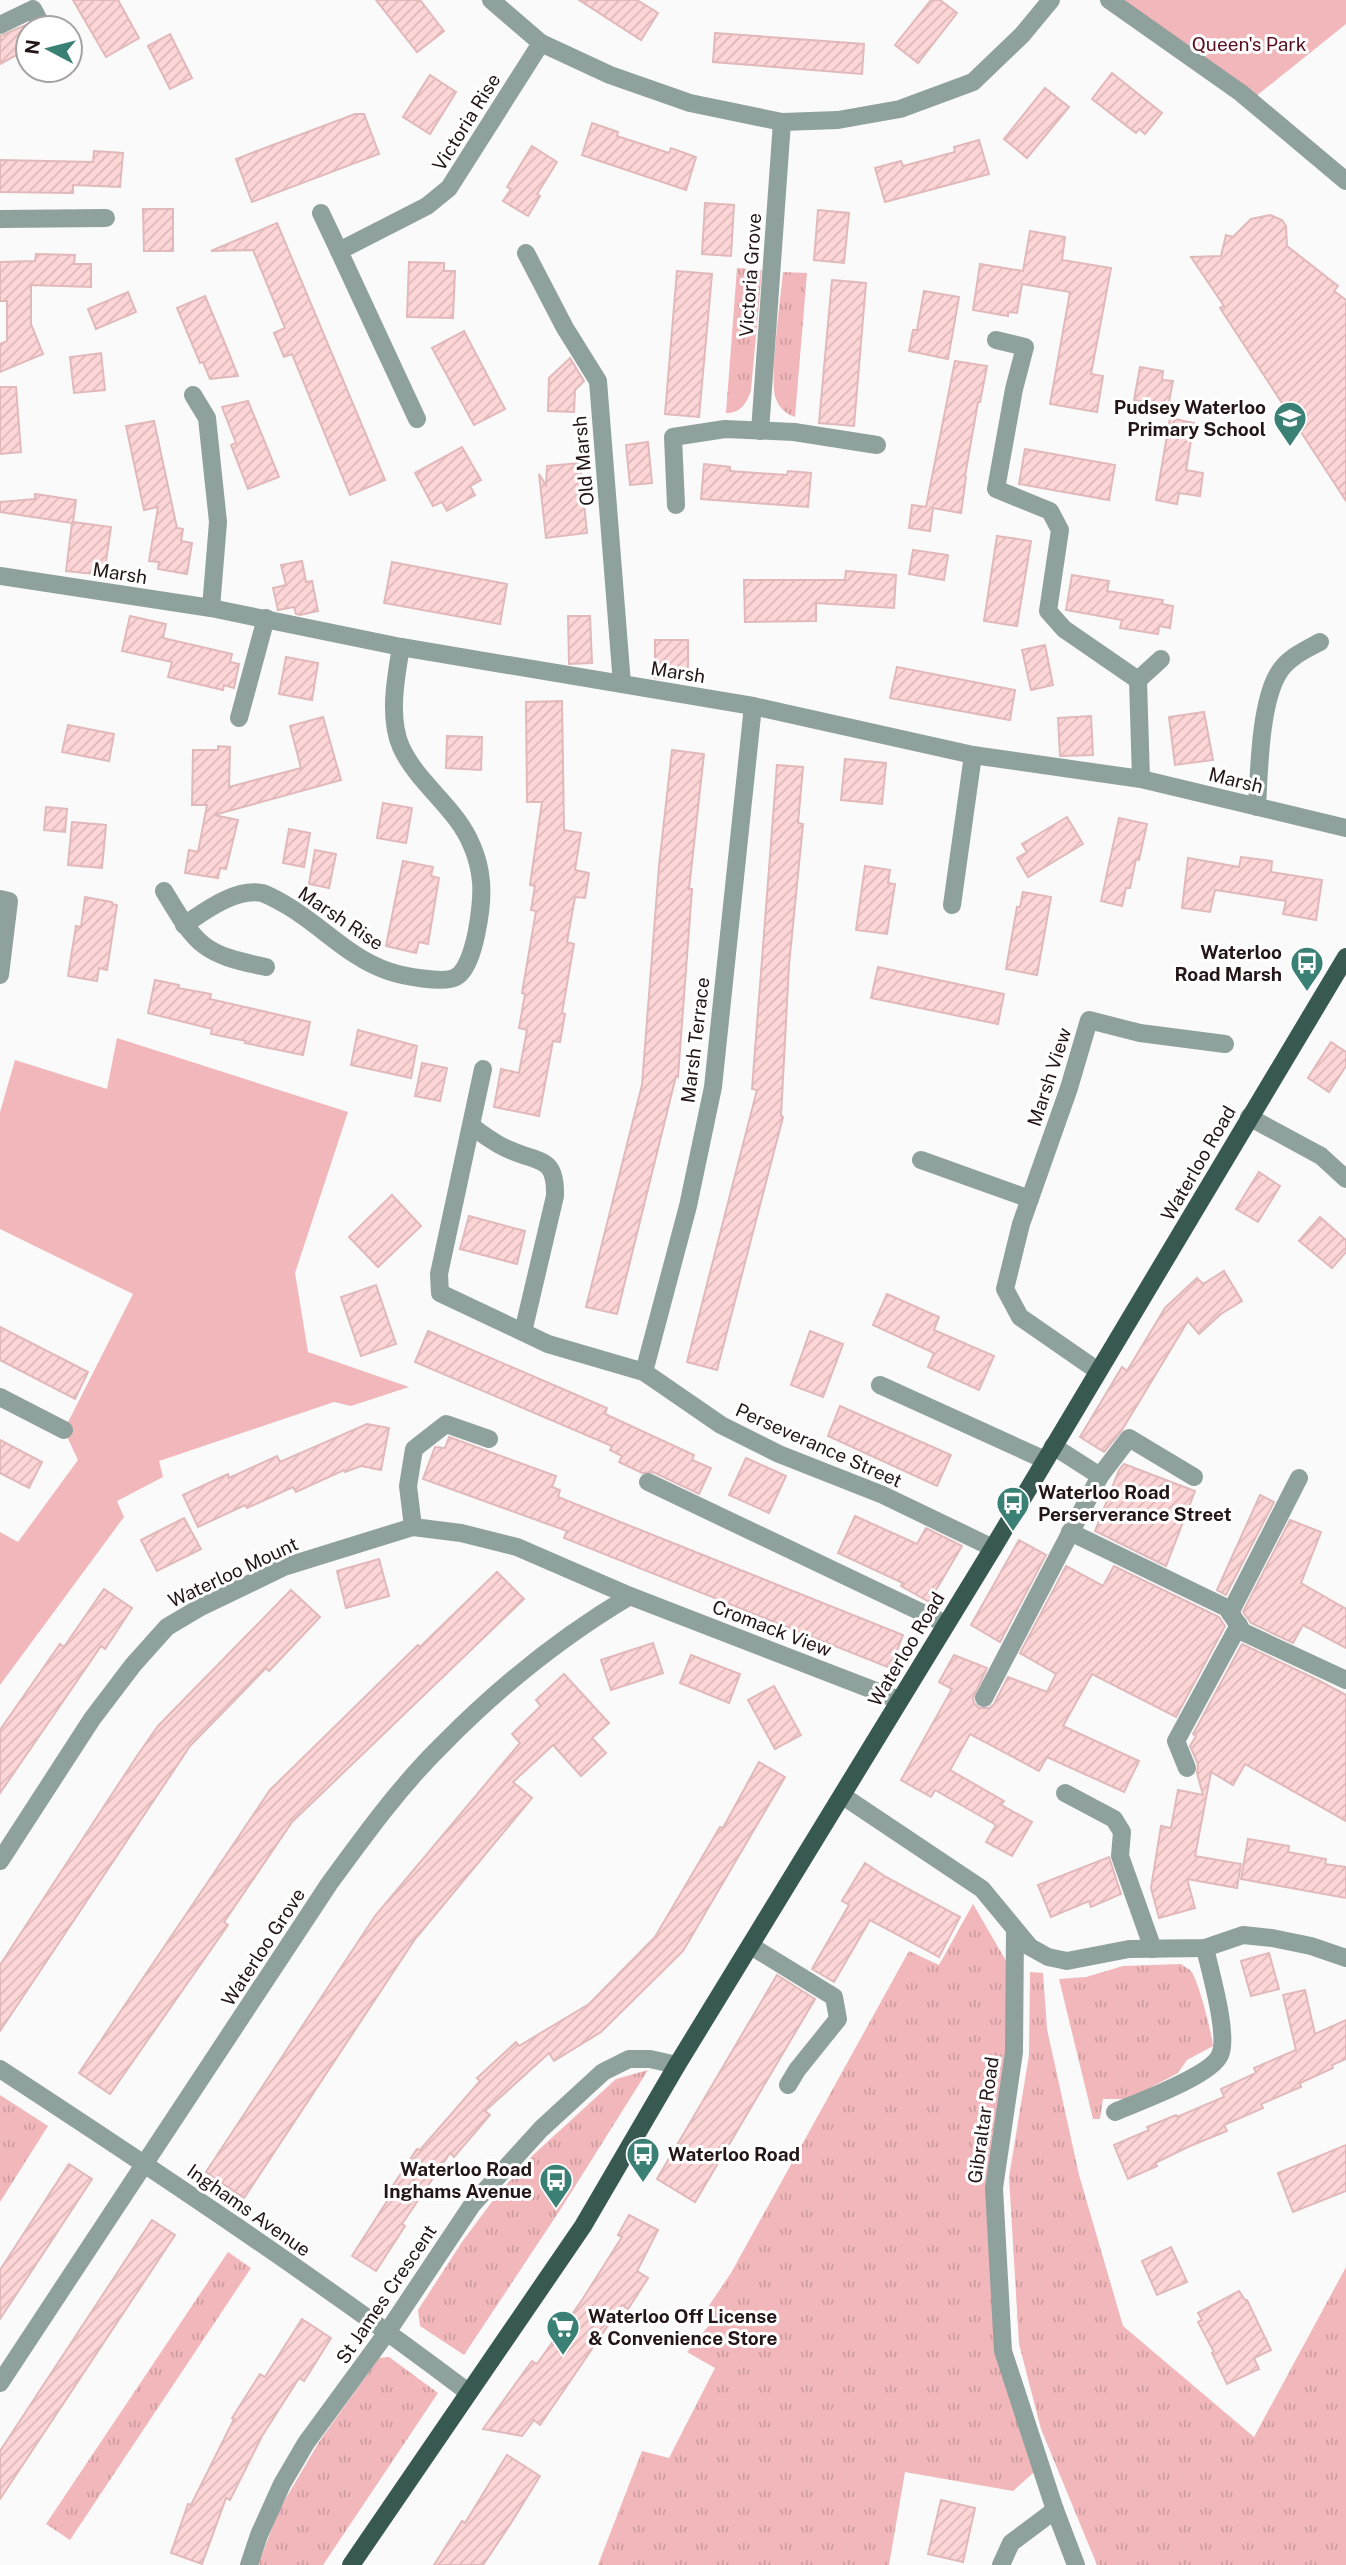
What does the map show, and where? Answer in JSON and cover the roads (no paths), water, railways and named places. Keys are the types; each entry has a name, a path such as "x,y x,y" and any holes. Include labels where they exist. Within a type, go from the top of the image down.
{"main road":[{"name":"Waterloo Road","path":"351,2565 583,2227 677,2065 993,1548 1346,957"}],"street":[{"path":"491,0 541,43 610,75 690,103 782,122 838,120 901,109 973,82 1022,35 1051,0"},
{"path":"1109,0 1241,93 1346,181"},
{"name":"Victoria Rise","path":"339,251 427,206 449,188 541,43"},
{"name":"Victoria Grove","path":"760,431 782,122"},
{"path":"321,213 417,419"},
{"path":"0,219 106,218"},
{"name":"Old Marsh","path":"526,253 565,328 598,381 622,684"},
{"path":"996,340 1025,347 1014,389 996,489 1050,511 1060,530 1048,611 1064,629 1138,680"},
{"path":"193,395 208,418 218,522 211,608"},
{"path":"676,505 673,437 725,429 794,432 877,444"},
{"name":"Marsh","path":"0,576 211,608 401,647 753,706 973,755 1141,779 1346,828"},
{"path":"239,718 266,618"},
{"path":"1257,807 1261,746 1270,693 1278,673 1294,657 1321,642"},
{"name":"Marsh Rise","path":"184,925 226,899 261,893 301,913 349,951 377,967 394,973 439,979 452,979 461,974 468,964 481,904 478,865 472,845 461,825 412,765 400,746 395,704 401,647"},
{"path":"1141,779 1138,680 1161,659"},
{"name":"Marsh Terrace","path":"644,1373 688,1206 713,1087 753,706"},
{"path":"952,905 973,755"},
{"path":"164,891 184,925 200,943 215,954 266,967"},
{"path":"0,899 9,901 0,975"},
{"name":"Marsh View","path":"1098,1371 1020,1317 1005,1289 1021,1224 1069,1088 1089,1020 1140,1033 1225,1044"},
{"path":"483,1069 471,1126 509,1150 538,1158 551,1168 556,1181 555,1196 523,1332"},
{"path":"1249,1117 1321,1156 1346,1179"},
{"name":"Perseverance Street","path":"471,1126 439,1275 440,1293 548,1344 644,1373 721,1424 767,1448 883,1495 993,1548"},
{"path":"921,1160 1030,1199"},
{"path":"880,1385 1100,1476"},
{"path":"0,1397 64,1430"},
{"path":"413,1527 408,1486 414,1449 446,1424 489,1439"},
{"path":"984,1698 1100,1476 1129,1438 1194,1477"},
{"path":"1187,1768 1176,1741 1299,1478"},
{"path":"648,1482 946,1624"},
{"name":"Waterloo Mount","path":"0,1861 92,1719 133,1665 167,1627 199,1608 284,1567 413,1527 461,1534 517,1547 630,1596"},
{"path":"1070,1532 1227,1608 1243,1632 1346,1680"},
{"name":"Cromack View","path":"630,1596 900,1700"},
{"name":"Waterloo Grove","path":"0,2383 329,1884 378,1817 442,1745 504,1687 592,1619 630,1596"},
{"path":"1065,1793 1114,1819 1122,1832 1120,1856 1153,1949"},
{"path":"843,1796 982,1889 1030,1947 1048,1957 1067,1961 1111,1951 1205,1948 1243,1935 1311,1946 1346,1958"},
{"name":"Gibraltar Road","path":"1015,1930 1014,2052 994,2188 1002,2341 1055,2510 1076,2565"},
{"path":"751,1945 834,1997 838,2019 788,2085"},
{"path":"1115,2112 1203,2073 1220,2056 1222,2039 1219,2010 1205,1948"},
{"name":"St James Crescent","path":"249,2565 282,2484 306,2443 388,2331 472,2205 502,2169 603,2072 629,2059 650,2059 677,2065"},
{"name":"Inghams Avenue","path":"0,2070 146,2164 388,2331 468,2392"},
{"path":"1001,2565 1012,2543 1055,2510"}],"place":[{"name":"Pudsey Waterloo Primary School","path":"1290,448"},
{"name":"Waterloo Road Marsh","path":"1307,993"},
{"name":"Waterloo Road Perserverance Street","path":"1013,1533"},
{"name":"Waterloo Road","path":"643,2184"},
{"name":"Waterloo Road Inghams Avenue","path":"556,2210"},
{"name":"Waterloo Off License & Convenience Store","path":"563,2357"}],"park label":[{"name":"Queen's Park","path":"1249,44"}]}
